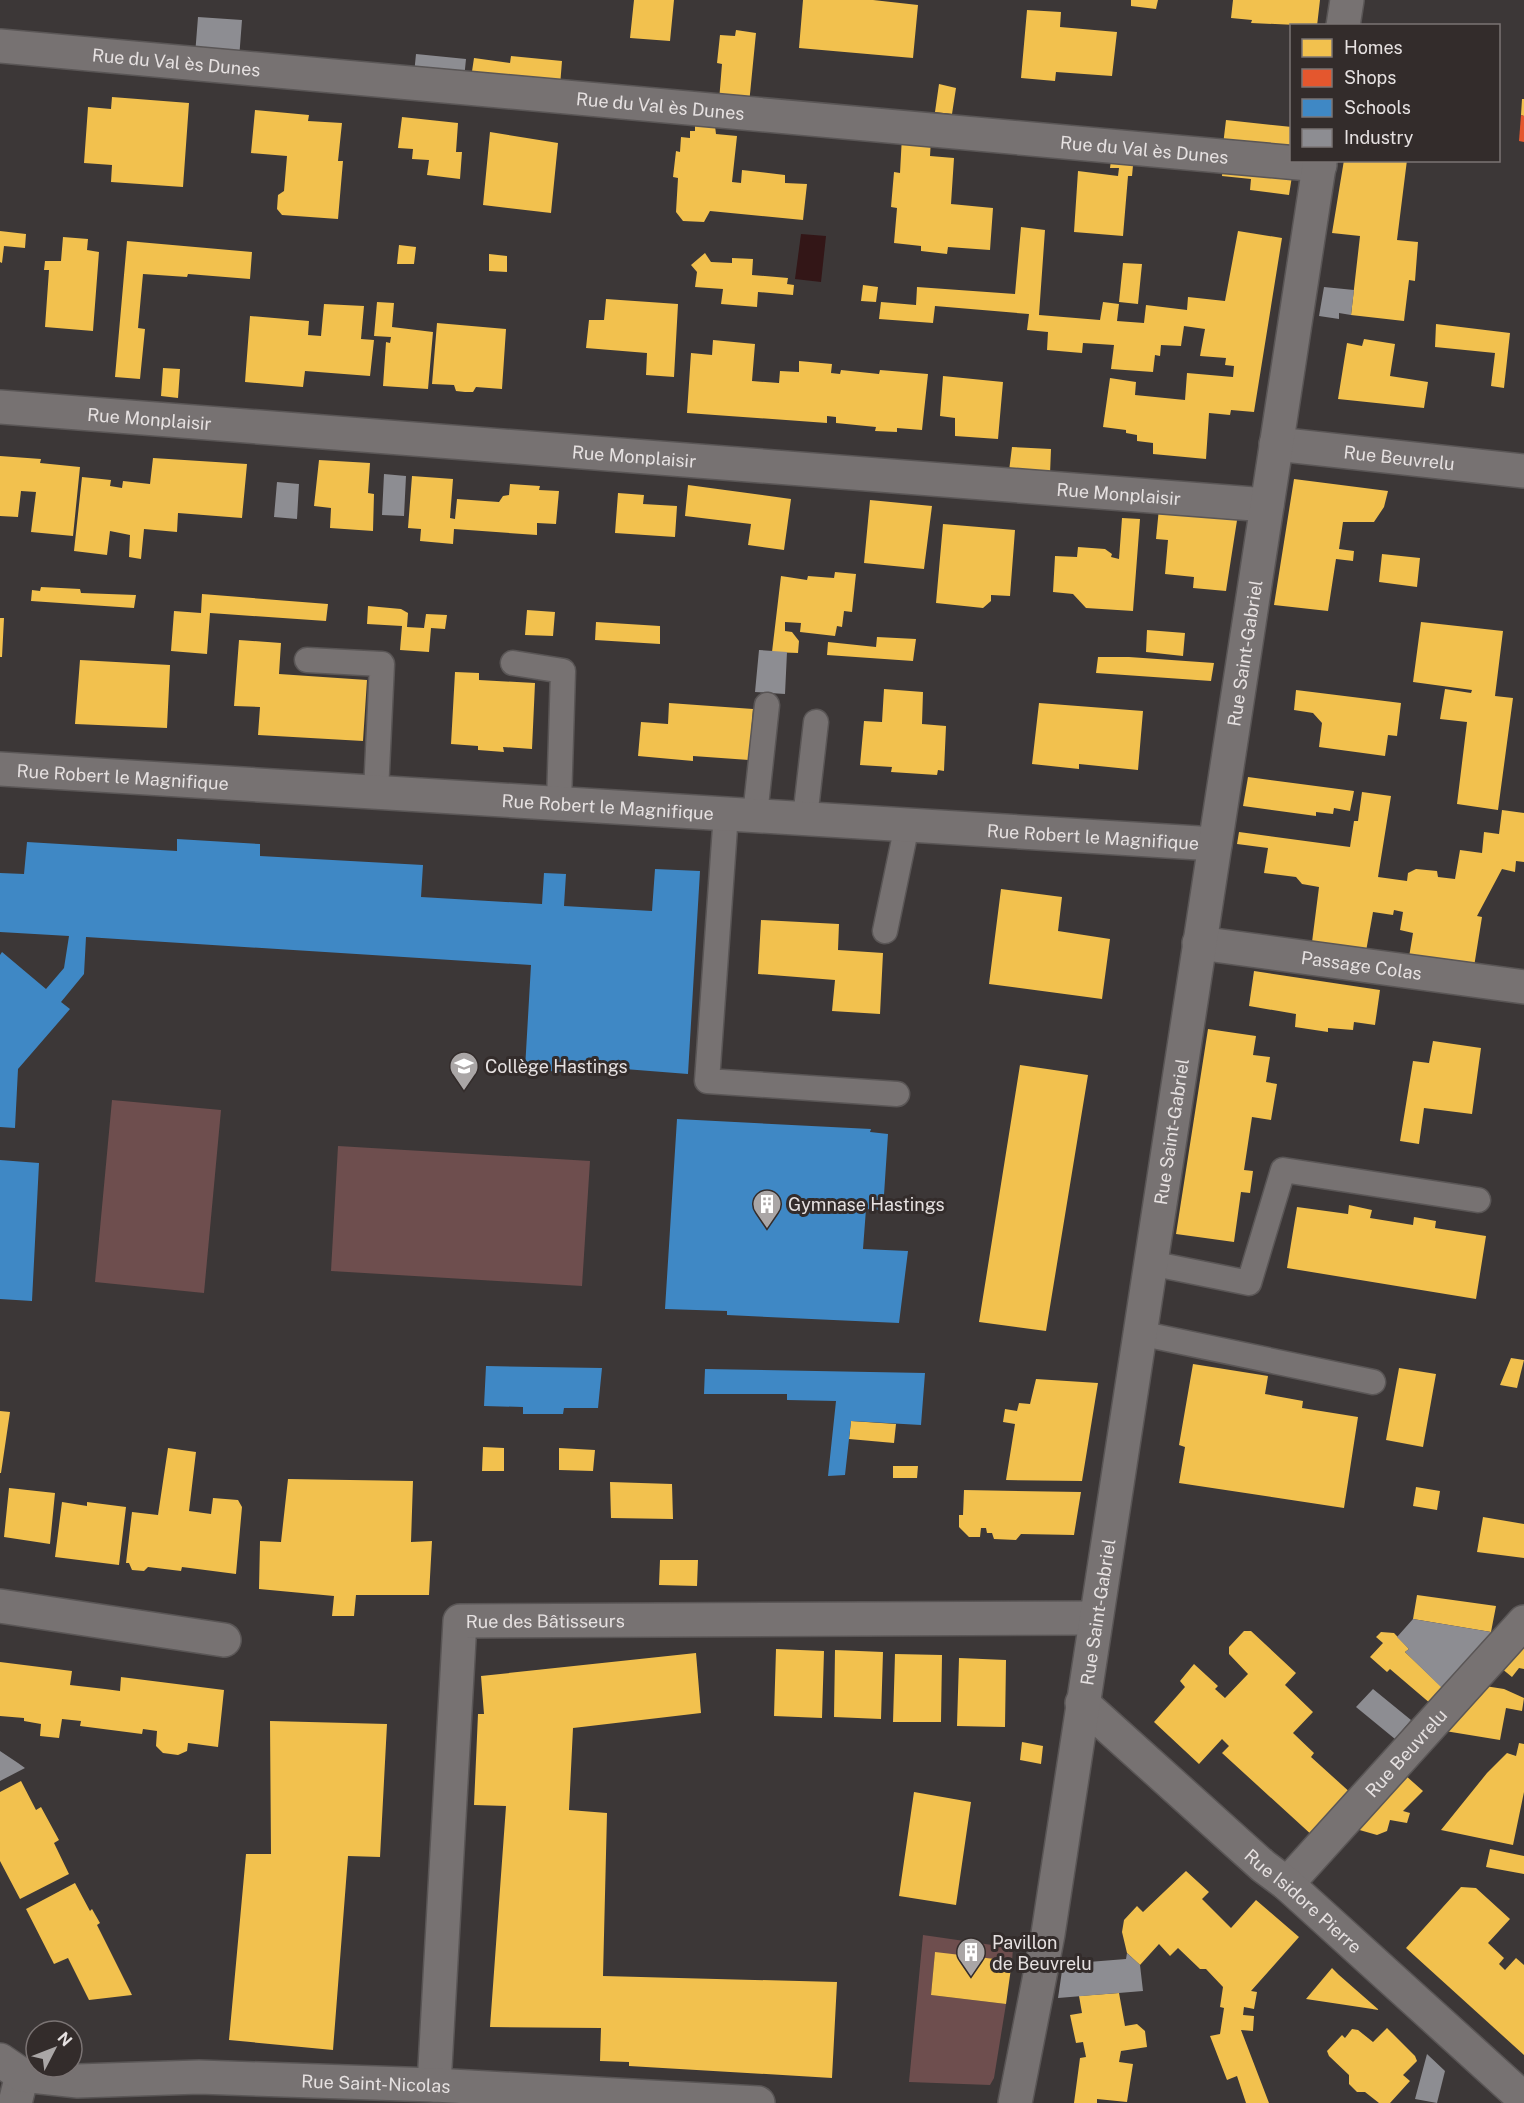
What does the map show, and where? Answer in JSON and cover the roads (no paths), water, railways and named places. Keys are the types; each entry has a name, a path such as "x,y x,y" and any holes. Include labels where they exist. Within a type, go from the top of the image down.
{"street":[{"path":"1343,24 1347,0"},
{"name":"Rue du Val ès Dunes","path":"0,46 1290,160"},
{"name":"Rue Saint-Gabriel","path":"1015,2103 1048,1934 1320,163"},
{"name":"Rue Monplaisir","path":"0,407 1267,505"},
{"name":"Rue Beuvrelu","path":"1276,444 1524,471"},
{"name":"Rue Robert le Magnifique","path":"0,769 1215,844"},
{"name":"Passage Colas","path":"1199,943 1524,987"},
{"path":"0,1606 225,1640"},
{"name":"Rue des Bâtisseurs","path":"434,2085 460,1622 1095,1618"},
{"name":"Rue Beuvrelu","path":"1287,1884 1524,1622"},
{"name":"Rue Isidore Pierre","path":"1082,1703 1263,1866 1287,1884 1524,2099"},
{"name":"Rue Saint-Nicolas","path":"12,2080 78,2081 199,2077 434,2085 758,2103"}],"lane":[{"path":"307,660 382,664 376,792"},
{"path":"513,663 563,670 559,803"},
{"path":"767,705 740,814 707,1081 897,1094"},
{"path":"806,818 816,722"},
{"path":"885,931 907,825"},
{"path":"1150,1263 1250,1283 1283,1170 1478,1200"},
{"path":"1139,1333 1373,1382"}],"place":[{"name":"Collège Hastings","path":"464,1092"},
{"name":"Gymnase Hastings","path":"767,1230"},
{"name":"Pavillon de Beuvrelu","path":"971,1978"}]}
